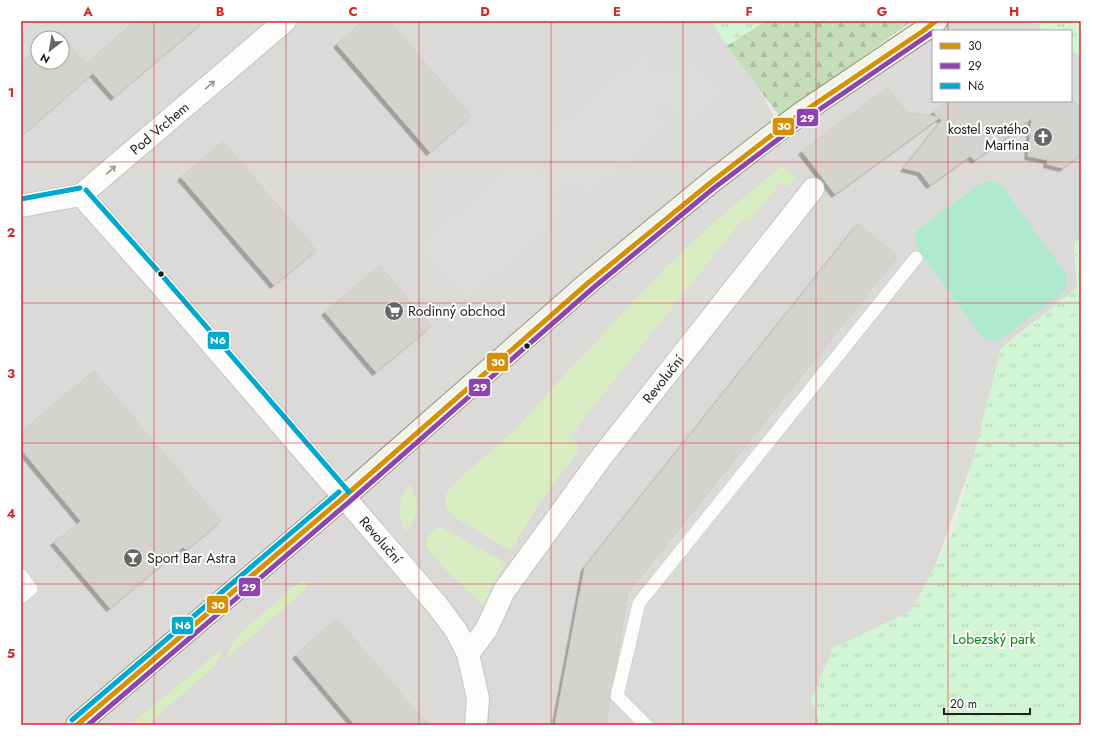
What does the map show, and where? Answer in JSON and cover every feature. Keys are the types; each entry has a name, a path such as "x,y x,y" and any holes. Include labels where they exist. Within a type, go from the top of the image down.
{"street":[{"name":"Pod Vrchem","path":"81,195 285,21"},
{"path":"77,725 344,497 588,283 710,183 803,112 936,21"},
{"name":"Revoluční","path":"468,654 486,630 504,591 596,465 812,189"},
{"path":"21,206 81,195"},
{"name":"Revoluční","path":"81,195 161,285 438,606 457,632 468,654 478,698 476,725"}],"lane":[{"path":"646,725 617,696 638,603 916,258"},
{"path":"21,575 32,589 21,597"}],"shaded area":[{"path":"21,21 725,21 776,121 918,21 1029,21 1042,30 932,30 932,102 1072,102 1072,51 1081,57 1081,236 1074,246 1077,288 1017,335 879,725 21,725"},
{"path":"642,56 655,71 665,68 676,73 690,60 720,95 684,126 663,101 651,111 665,128 587,195 573,179 553,196 566,212 466,298 421,245 523,158 538,174 556,158 542,141"},
{"path":"796,178 813,189 600,459 570,436 743,219 749,222 781,182 788,188"}],"green space":[{"path":"711,21 765,21 727,46"},
{"path":"765,21 912,21 780,117 727,46"},
{"path":"1029,21 1081,21 1081,57 1072,51 1072,30 1042,30"},
{"path":"782,166 796,178 788,188 781,182 749,222 743,219 571,436 578,445 578,452 548,491 511,551 454,517 446,507 445,496 453,484 515,430 568,371 666,267 723,214"},
{"path":"989,181 996,182 1002,186 1066,274 1067,280 1063,293 999,340 987,340 981,336 917,248 915,243 918,229 982,183"},
{"name":"Lobezský park","path":"1081,236 1081,725 820,725 811,700 833,648 911,611 956,526 1001,348 1077,288 1074,246"},
{"path":"410,484 415,498 416,514 405,532 399,516 401,499"},
{"path":"440,527 505,562 485,607 444,568 427,548 426,540 431,533"},
{"path":"303,579 308,585 306,589 227,658 226,657 232,644 240,633"},
{"path":"221,650 222,653 215,666 147,725 130,725"}],"building":[{"path":"136,21 204,21 114,97 93,73 21,136 21,63 30,56 30,70 70,70 70,45 86,64"},
{"path":"364,21 389,21 471,116 430,152 337,44"},
{"path":"887,88 906,112 938,117 933,112 947,102 1074,101 1081,110 1081,154 1063,168 1047,164 1048,160 1028,156 1032,118 975,160 970,156 930,185 920,172 904,168 942,120 939,118 835,194 802,151"},
{"path":"223,142 316,250 274,285 181,177"},
{"path":"858,224 898,256 628,592 616,664 609,694 610,700 606,725 555,725 585,567"},
{"path":"380,266 431,326 376,372 325,312"},
{"path":"94,371 221,521 186,550 183,547 110,608 54,542 81,521 21,449 21,432"},
{"path":"337,619 428,725 355,725 296,655"}],"transit line":[{"name":"30","path":"77,725 344,497 588,283 710,183 803,112 936,21"},
{"name":"29","path":"88,725 349,502 593,288 714,188 807,118 932,33"},
{"name":"N6","path":"21,199 80,188"},
{"name":"N6","path":"86,190 166,280 349,492"},
{"name":"N6","path":"72,720 339,492"}],"place":[{"name":"kostel svatého Martina","path":"1043,137"},
{"name":"Rodinný obchod","path":"394,311"},
{"name":"Sport Bar Astra","path":"133,558"}]}
